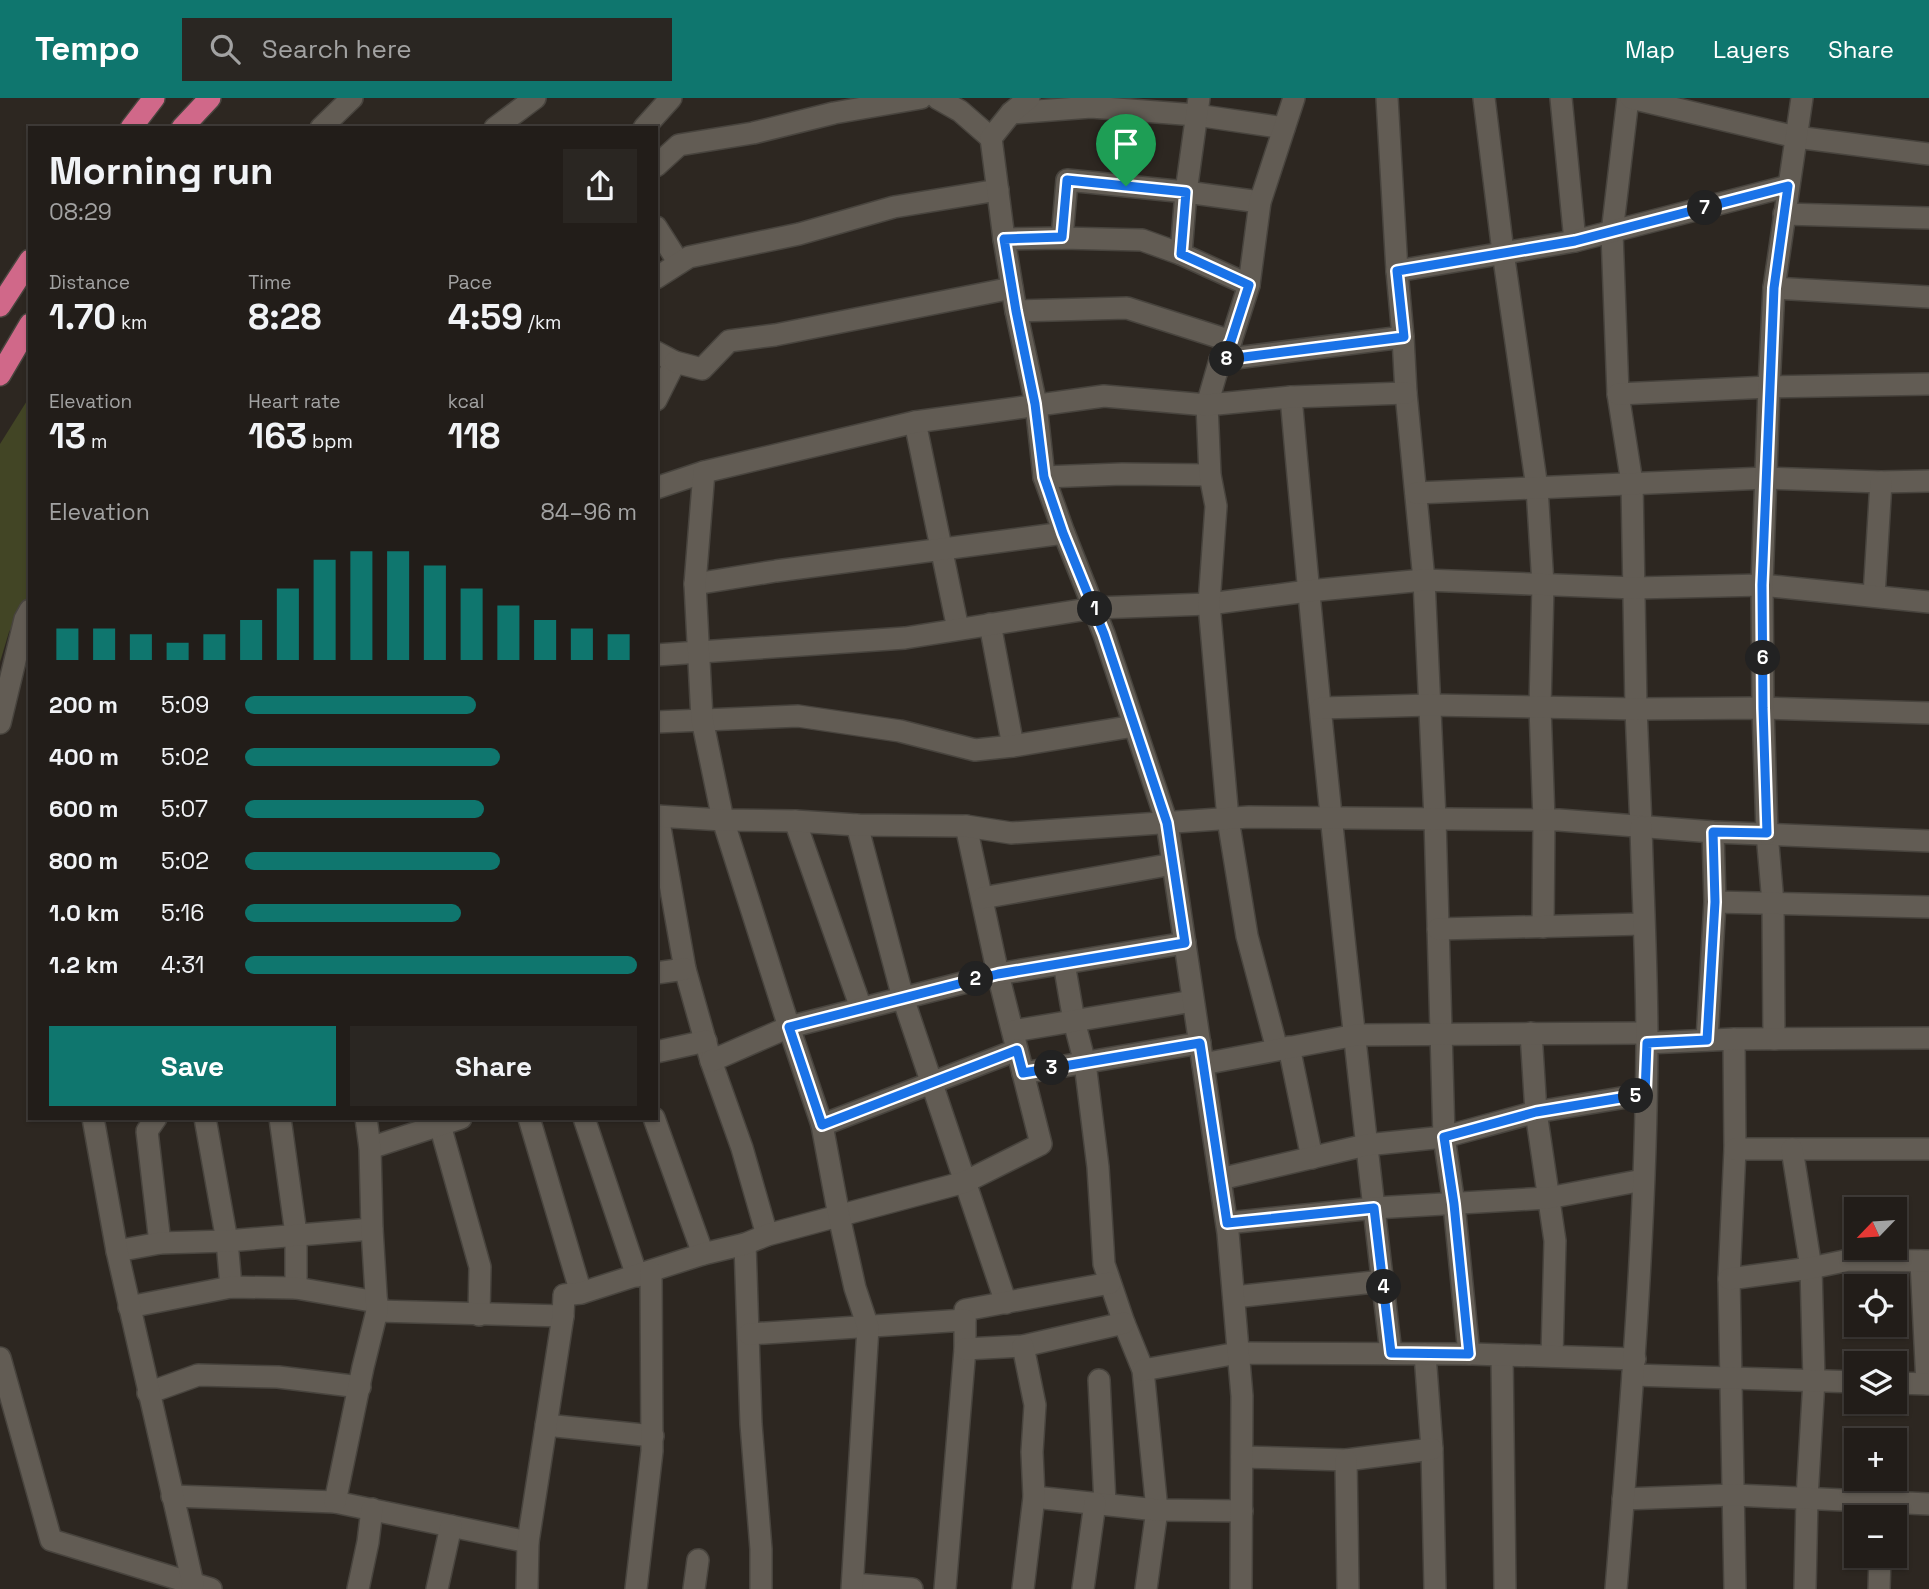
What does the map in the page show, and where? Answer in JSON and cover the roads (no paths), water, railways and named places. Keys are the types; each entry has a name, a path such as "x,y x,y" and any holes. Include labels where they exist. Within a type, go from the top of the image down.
{"highway":[{"path":"133,126 154,98"},
{"path":"184,126 210,98"},
{"path":"0,306 28,263"},
{"path":"0,375 28,332"}],"street":[{"path":"335,123 352,98"},
{"path":"498,126 535,98"},
{"path":"646,126 671,98"},
{"path":"658,164 679,145 753,133 834,113 921,98"},
{"path":"937,98 960,111 991,138 1004,239 1035,404 1044,477 1063,533 1094,608 1167,823 1227,1223 1242,1396 1241,1589"},
{"path":"991,138 1011,113 1029,98"},
{"path":"1294,98 1260,202 1249,285 1231,341 1220,360 1207,405 1210,475 1216,506 1209,604 1228,819 1247,936 1283,1048 1312,1158"},
{"path":"1387,98 1406,393 1424,580 1435,819 1444,1137 1454,1204 1469,1354"},
{"path":"1484,98 1537,488 1543,585 1540,707 1544,820 1543,927"},
{"path":"1562,98 1575,241"},
{"path":"1616,1589 1634,1367 1647,1038 1636,709 1632,483 1618,394 1612,233 1629,98 1796,137 1929,154"},
{"path":"1774,1039 1773,903 1767,833 1762,585 1774,288 1802,98"},
{"path":"1011,113 1091,107 1198,107 1284,128"},
{"path":"1181,254 1186,192 1198,107"},
{"path":"1062,237 1067,180 1260,202"},
{"path":"1397,271 1612,233 1788,186"},
{"path":"658,277 689,257 799,234 894,207 998,190"},
{"path":"1784,214 1929,218"},
{"path":"658,230 679,263"},
{"path":"1004,239 1062,237 1142,240 1181,254 1249,285"},
{"path":"658,391 666,357 702,369 729,341 775,335 1012,288"},
{"path":"1774,288 1929,297"},
{"path":"1016,311 1127,308 1231,341"},
{"path":"1220,360 1404,337"},
{"path":"1618,394 1769,387 1929,384"},
{"path":"658,487 704,472 915,422 1035,404 1104,396 1207,405 1291,397 1406,393"},
{"path":"1291,397 1308,591 1366,1145 1391,1353"},
{"path":"915,422 958,629"},
{"path":"704,472 695,584 702,719 723,821 822,1125 855,1288 868,1327 852,1586 912,1589"},
{"path":"1044,477 1210,475"},
{"path":"1416,493 1766,478 1929,481"},
{"path":"1874,596 1881,482"},
{"path":"695,584 1063,533"},
{"path":"658,655 905,638 1094,608 1209,604 1424,580 1634,588 1762,585 1929,602"},
{"path":"0,723 28,614"},
{"path":"990,624 1013,747"},
{"path":"1321,708 1430,705 1636,709 1763,708 1929,713"},
{"path":"658,722 798,716 900,731 975,750 1013,747 1134,726"},
{"path":"658,816 723,821 966,826 1011,833 1249,817 1544,820 1713,832 1929,841"},
{"path":"658,821 685,969 708,1051 742,1148 767,1235"},
{"path":"795,821 861,1008"},
{"path":"857,825 903,998 1006,1303"},
{"path":"527,1589 528,1542 564,1295 581,1293 767,1235 965,1182 1041,1144 998,974 966,826"},
{"path":"1707,1040 1715,902 1713,832"},
{"path":"982,898 1173,864"},
{"path":"1715,902 1929,907"},
{"path":"1438,929 1643,924"},
{"path":"658,1052 708,1051 789,1027 998,974 1185,943"},
{"path":"1064,963 1074,1021 1085,1063 1098,1167 1104,1264 1143,1370 1157,1510 1146,1589"},
{"path":"658,973 685,969"},
{"path":"822,1125 932,1082 1015,1040 1074,1021 1194,1001"},
{"path":"1023,1073 1085,1063 1283,1048 1356,1035 1531,1033 1707,1040 1929,1038"},
{"path":"1531,1033 1536,1112 1555,1241 1552,1356"},
{"path":"1734,1039 1735,1149 1729,1279 1735,1589"},
{"path":"1220,1179 1366,1145 1444,1137 1536,1112 1645,1094"},
{"path":"93,1120 117,1251 148,1393 172,1496 199,1587"},
{"path":"155,1120 147,1131 160,1243"},
{"path":"205,1120 227,1241 231,1287"},
{"path":"280,1120 296,1234 296,1288"},
{"path":"335,1502 377,1306 370,1148 366,1120"},
{"path":"370,1148 455,1120"},
{"path":"530,1120 581,1293"},
{"path":"585,1120 644,1274 653,1436 636,1589"},
{"path":"655,1120 703,1254"},
{"path":"440,1125 480,1267 479,1315"},
{"path":"1735,1149 1929,1149"},
{"path":"1792,1149 1811,1268 1814,1380 1805,1589"},
{"path":"1227,1223 1374,1208 1548,1198 1643,1180"},
{"path":"117,1251 160,1243 227,1241 372,1229"},
{"path":"745,1244 751,1424 761,1549 761,1589"},
{"path":"1729,1279 1849,1260 1925,1261 1928,1384 1907,1383"},
{"path":"1234,1297 1383,1282"},
{"path":"946,1589 965,1349 965,1310 1110,1283"},
{"path":"129,1307 231,1287 296,1288 377,1306 479,1315 563,1316"},
{"path":"749,1334 965,1320"},
{"path":"965,1349 1023,1346 1124,1323"},
{"path":"1023,1346 1035,1405 1032,1452 1034,1497 1023,1589"},
{"path":"1143,1370 1238,1353 1502,1354 1552,1356 1732,1377 1844,1381"},
{"path":"1425,1354 1432,1449 1435,1589"},
{"path":"1502,1354 1505,1589"},
{"path":"0,1358 51,1540 199,1587"},
{"path":"148,1393 198,1375 278,1377 360,1387"},
{"path":"1083,1589 1100,1503 1099,1380"},
{"path":"546,1425 653,1436"},
{"path":"1242,1457 1346,1460 1432,1449"},
{"path":"1346,1460 1348,1589"},
{"path":"1623,1499 1734,1495 1807,1498 1851,1505"},
{"path":"172,1496 335,1502 528,1542"},
{"path":"1034,1497 1157,1510 1241,1511"},
{"path":"1907,1507 1929,1504"},
{"path":"358,1589 372,1509"},
{"path":"438,1589 451,1526"},
{"path":"694,1589 698,1560"},
{"path":"1879,1589 1880,1568"}]}
